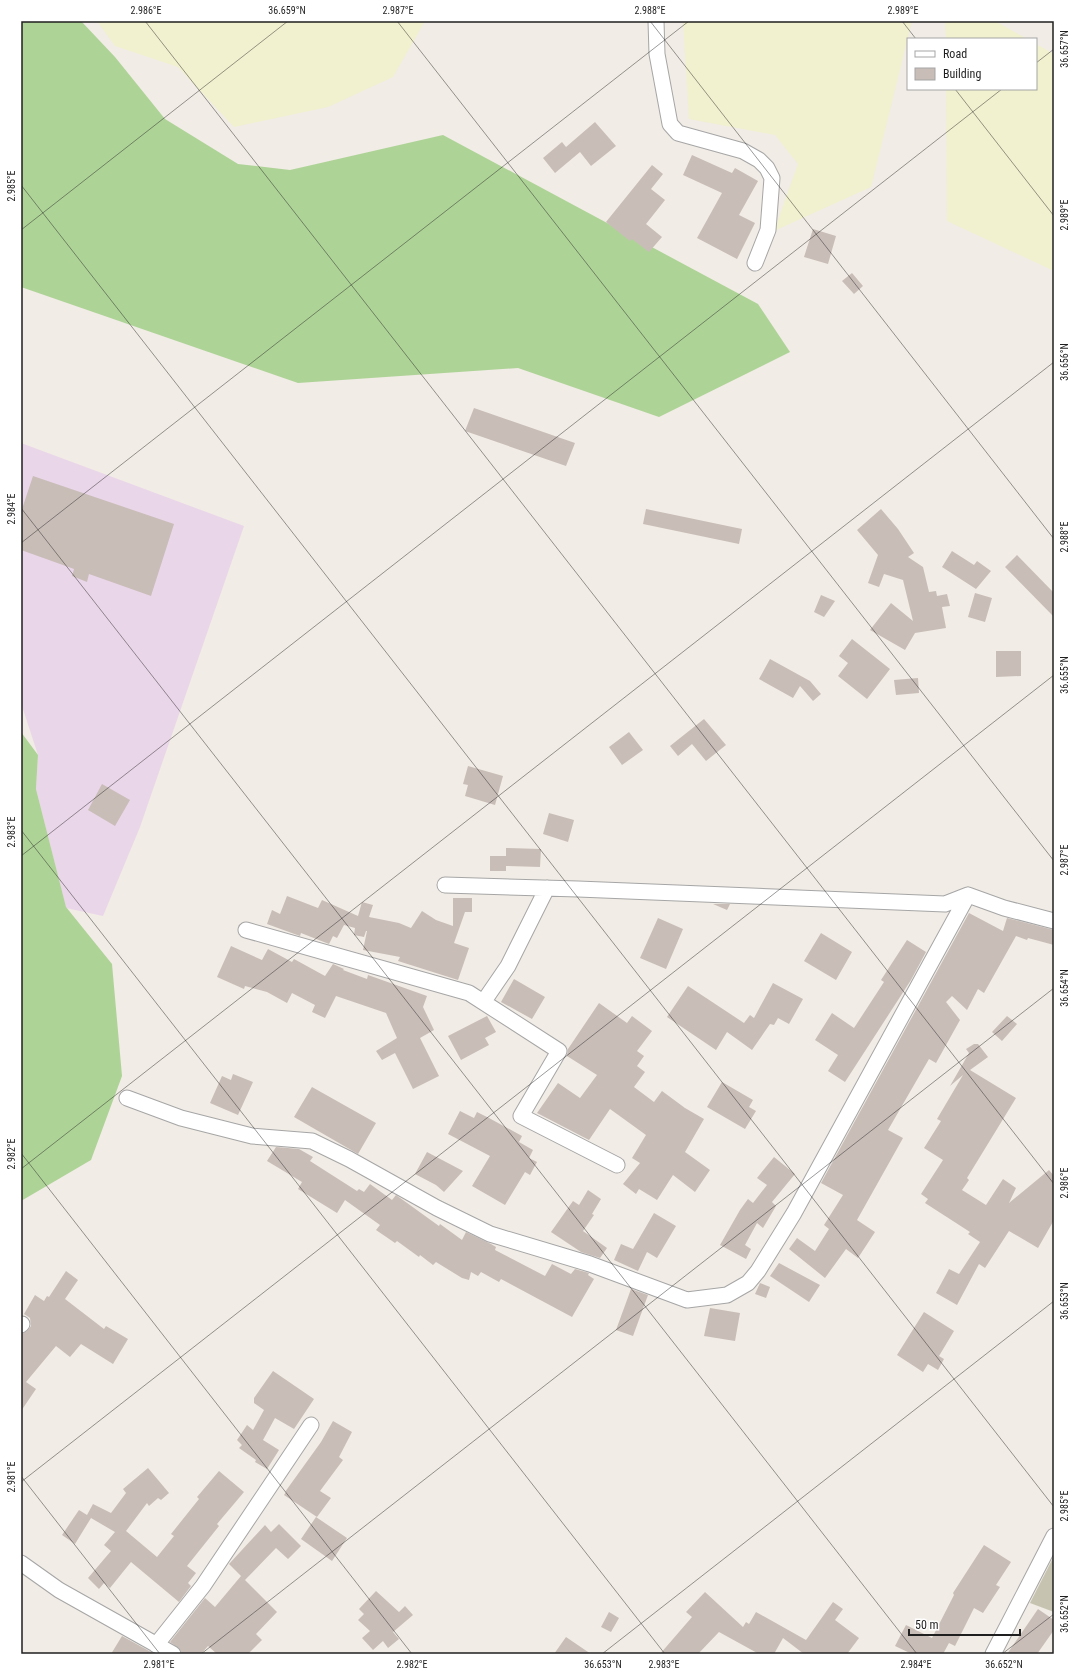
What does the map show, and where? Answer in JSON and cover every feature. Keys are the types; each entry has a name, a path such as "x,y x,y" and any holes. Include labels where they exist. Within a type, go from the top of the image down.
{"street":[{"path":"656,21 657,54 670,124 678,133 743,151 759,160 767,168 772,178 768,230 755,263"},
{"path":"445,885 945,904 968,895 1004,908 1054,921"},
{"path":"484,1000 508,966 546,888"},
{"path":"127,1098 181,1118 252,1136 312,1141 350,1159 437,1208 490,1234 590,1264 687,1300 727,1295 748,1283 758,1271 794,1213 968,895"},
{"path":"246,930 469,993 484,1000 559,1051 520,1116 617,1165"},
{"path":"156,1645 202,1586 311,1424"},
{"path":"993,1654 1054,1536"},
{"path":"21,1563 59,1590 174,1654"}],"shaded area":[{"path":"21,443 244,526 140,827 103,916 66,908 36,789 38,755 21,703"},
{"path":"1054,1556 1054,1612 1030,1603"}],"green space":[{"path":"21,21 81,21 115,57 165,119 238,164 290,170 443,135 758,304 790,352 659,417 518,368 298,383 21,287"},
{"path":"97,21 425,21 393,77 328,107 234,127 178,67 115,46"},
{"path":"683,21 912,21 871,187 774,231 798,164 775,135 689,119"},
{"path":"945,21 995,21 1025,38 946,38"},
{"path":"1037,45 1054,54 1054,271 947,221 946,90 1037,90"},
{"path":"21,732 38,755 36,789 66,907 112,964 122,1076 91,1160 21,1201"}],"building":[{"path":"595,122 616,146 591,166 580,152 555,173 543,158 562,142 566,147"},
{"path":"692,155 732,173 735,168 758,181 739,215 755,223 737,259 697,238 722,193 683,175"},
{"path":"652,165 663,174 651,189 665,200 646,224 662,237 649,252 632,239 630,241 606,222"},
{"path":"813,229 836,236 828,264 804,257"},
{"path":"852,273 863,286 854,294 842,281"},
{"path":"474,408 575,443 566,466 465,431"},
{"path":"33,476 174,524 151,596 89,574 87,582 72,576 74,569 21,550 21,512"},
{"path":"646,509 742,529 739,544 643,524"},
{"path":"881,509 898,529 914,553 908,557 923,567 929,592 936,591 937,596 947,594 950,606 942,607 946,628 915,633 905,650 870,630 891,603 913,621 903,580 884,574 879,587 868,583 878,555 857,530"},
{"path":"952,551 974,565 977,561 991,571 976,589 942,567"},
{"path":"1017,555 1054,593 1054,617 1005,567"},
{"path":"975,593 992,598 985,622 968,617"},
{"path":"821,595 835,601 824,617 814,612"},
{"path":"852,639 890,669 867,699 838,676 848,663 839,656"},
{"path":"996,651 1021,651 1021,676 996,677"},
{"path":"770,659 810,681 821,694 813,701 800,686 793,698 759,679"},
{"path":"918,678 919,693 896,695 894,680"},
{"path":"704,719 726,745 706,761 692,744 678,756 670,746"},
{"path":"629,732 643,750 622,765 609,747"},
{"path":"468,766 503,776 495,805 465,796 468,785 463,784"},
{"path":"102,784 130,800 115,826 88,810"},
{"path":"549,813 574,820 568,842 543,834"},
{"path":"506,848 541,849 540,867 506,866 506,871 490,871 490,856 506,856"},
{"path":"287,896 318,908 322,900 358,916 362,902 373,905 369,917 399,923 411,928 422,911 436,920 453,926 453,898 472,898 472,912 465,912 454,943 469,948 458,980 398,961 400,957 363,950 367,931 364,937 354,935 355,928 344,925 337,938 333,936 329,944 301,933 300,936 267,924 272,910 280,914"},
{"path":"713,904 730,904 727,910"},
{"path":"969,913 1003,931 1007,918 1054,930 1054,945 1028,938 1027,940 1016,936 984,993 978,989 967,1010 952,996 946,1002 960,1020 936,1063 929,1059 888,1130 903,1138 857,1220 875,1232 858,1258 846,1249 825,1278 789,1249 797,1238 815,1251 829,1229 824,1225 843,1195 821,1183"},
{"path":"658,918 683,929 666,969 640,958"},
{"path":"821,933 852,952 836,980 804,961"},
{"path":"907,940 926,952 911,980 845,1082 828,1071 838,1055 815,1040 832,1013 854,1028 884,982 881,980"},
{"path":"231,946 262,960 268,949 292,962 294,959 325,976 333,964 344,969 343,970 367,979 368,975 427,996 423,1007 434,1030 420,1038 439,1076 413,1089 395,1053 382,1060 376,1051 397,1038 386,1013 336,996 325,1018 312,1012 315,1005 292,993 287,1003 267,992 245,986 244,989 217,977"},
{"path":"514,979 545,997 532,1019 501,1002"},
{"path":"773,983 803,999 789,1024 778,1018 774,1025 770,1024 752,1050 727,1032 716,1050 667,1017 688,986 744,1023 750,1015 754,1018"},
{"path":"599,1003 627,1023 632,1016 652,1031 637,1051 644,1056 637,1066 645,1072 634,1087 654,1102 662,1091 685,1108 704,1119 685,1152 710,1170 695,1192 673,1175 657,1200 639,1189 636,1194 623,1184 640,1163 632,1158 646,1135 610,1109 589,1140 537,1113 558,1083 580,1098 597,1075 567,1056 568,1049"},
{"path":"487,1016 496,1032 485,1038 489,1045 461,1060 448,1036"},
{"path":"1007,1016 1017,1024 1002,1041 992,1032"},
{"path":"974,1044 978,1044 988,1057 970,1070 1016,1098 967,1178 969,1180 962,1190 986,1205 1003,1179 1016,1188 1009,1203 1049,1170 1054,1176 1054,1220 1038,1248 1009,1231 985,1268 979,1264 957,1305 936,1293 949,1269 959,1274 980,1242 968,1234 970,1232 925,1203 928,1199 921,1194 943,1160 924,1148 941,1121 937,1119 963,1075 950,1086 969,1053 966,1049"},
{"path":"233,1074 253,1082 238,1115 210,1103 222,1076 231,1080"},
{"path":"722,1082 753,1100 749,1107 756,1111 745,1129 707,1107"},
{"path":"312,1087 376,1123 358,1154 294,1117"},
{"path":"460,1111 474,1118 477,1112 489,1118 522,1136 519,1142 533,1150 529,1158 537,1162 530,1175 525,1172 505,1205 472,1186 490,1156 448,1134"},
{"path":"276,1147 299,1149 313,1157 310,1161 357,1191 359,1189 364,1192 370,1184 392,1200 396,1195 439,1226 440,1224 462,1240 466,1232 491,1244 496,1247 495,1250 545,1276 552,1264 571,1274 575,1269 589,1273 588,1275 594,1279 572,1317 501,1279 499,1282 481,1272 478,1276 471,1272 469,1280 462,1278 436,1262 433,1265 397,1241 395,1243 376,1230 380,1225 345,1200 337,1213 298,1189 302,1182 267,1161"},
{"path":"427,1152 463,1171 444,1192 436,1185 415,1174"},
{"path":"774,1157 795,1174 772,1202 776,1206 763,1228 757,1223 745,1245 751,1249 746,1259 720,1245 748,1199 753,1203 767,1185 757,1178"},
{"path":"588,1190 601,1199 592,1214 594,1215 583,1231 607,1248 600,1258 581,1252 551,1232 573,1201 579,1205"},
{"path":"654,1213 676,1226 657,1258 647,1252 638,1271 614,1260 621,1244 633,1249"},
{"path":"779,1263 820,1285 809,1302 770,1276"},
{"path":"66,1271 78,1280 65,1299 104,1329 106,1326 128,1339 113,1364 81,1344 70,1357 56,1346 26,1382 36,1389 21,1411 21,1334 27,1331 31,1326 30,1318 24,1314 35,1295 44,1301 47,1296 49,1297"},
{"path":"760,1283 770,1287 766,1298 755,1294"},
{"path":"631,1289 648,1295 633,1336 616,1330"},
{"path":"710,1308 740,1313 735,1341 704,1336"},
{"path":"924,1312 954,1331 939,1356 944,1359 938,1370 928,1364 923,1372 897,1355"},
{"path":"273,1371 314,1399 294,1429 275,1418 263,1440 279,1450 267,1469 255,1462 256,1460 239,1448 242,1445 237,1440 247,1425 253,1430 264,1410 254,1403 254,1398"},
{"path":"333,1421 352,1432 339,1457 343,1460 320,1491 331,1498 317,1517 284,1495 321,1442"},
{"path":"148,1468 169,1493 161,1500 158,1498 149,1506 147,1503 126,1531 157,1557 174,1536 171,1534 199,1499 197,1497 219,1471 244,1492 217,1524 219,1526 187,1566 196,1573 188,1583 191,1586 179,1602 131,1562 110,1588 104,1583 99,1589 88,1578 111,1551 104,1545 115,1532 91,1518 75,1544 62,1535 79,1510 87,1515 93,1504 111,1513 126,1493 123,1489"},
{"path":"316,1517 347,1538 332,1561 301,1539"},
{"path":"279,1524 301,1546 288,1559 276,1548 245,1580 229,1564 265,1525 271,1532"},
{"path":"984,1545 1011,1562 996,1585 1000,1587 983,1613 974,1608 955,1646 949,1643 943,1654 912,1654 895,1646 906,1625 932,1638 954,1595 953,1593"},
{"path":"241,1576 277,1612 256,1634 262,1640 248,1654 217,1654 208,1646 201,1654 182,1654 180,1649 170,1642 205,1598 215,1607"},
{"path":"376,1591 399,1612 405,1606 413,1615 393,1632 399,1639 388,1648 383,1641 373,1650 362,1638 370,1631 358,1620 364,1614 359,1609"},
{"path":"705,1592 743,1627 746,1622 749,1624 756,1612 806,1640 833,1602 843,1609 835,1620 859,1638 847,1654 804,1654 783,1638 774,1654 759,1654 719,1632 698,1654 660,1654 692,1617 686,1612"},
{"path":"1038,1609 1054,1620 1054,1630 1037,1654 1007,1654"},
{"path":"609,1612 619,1618 611,1632 601,1627"},
{"path":"122,1636 151,1652 155,1654 111,1654"},
{"path":"566,1637 591,1654 554,1654"}]}
